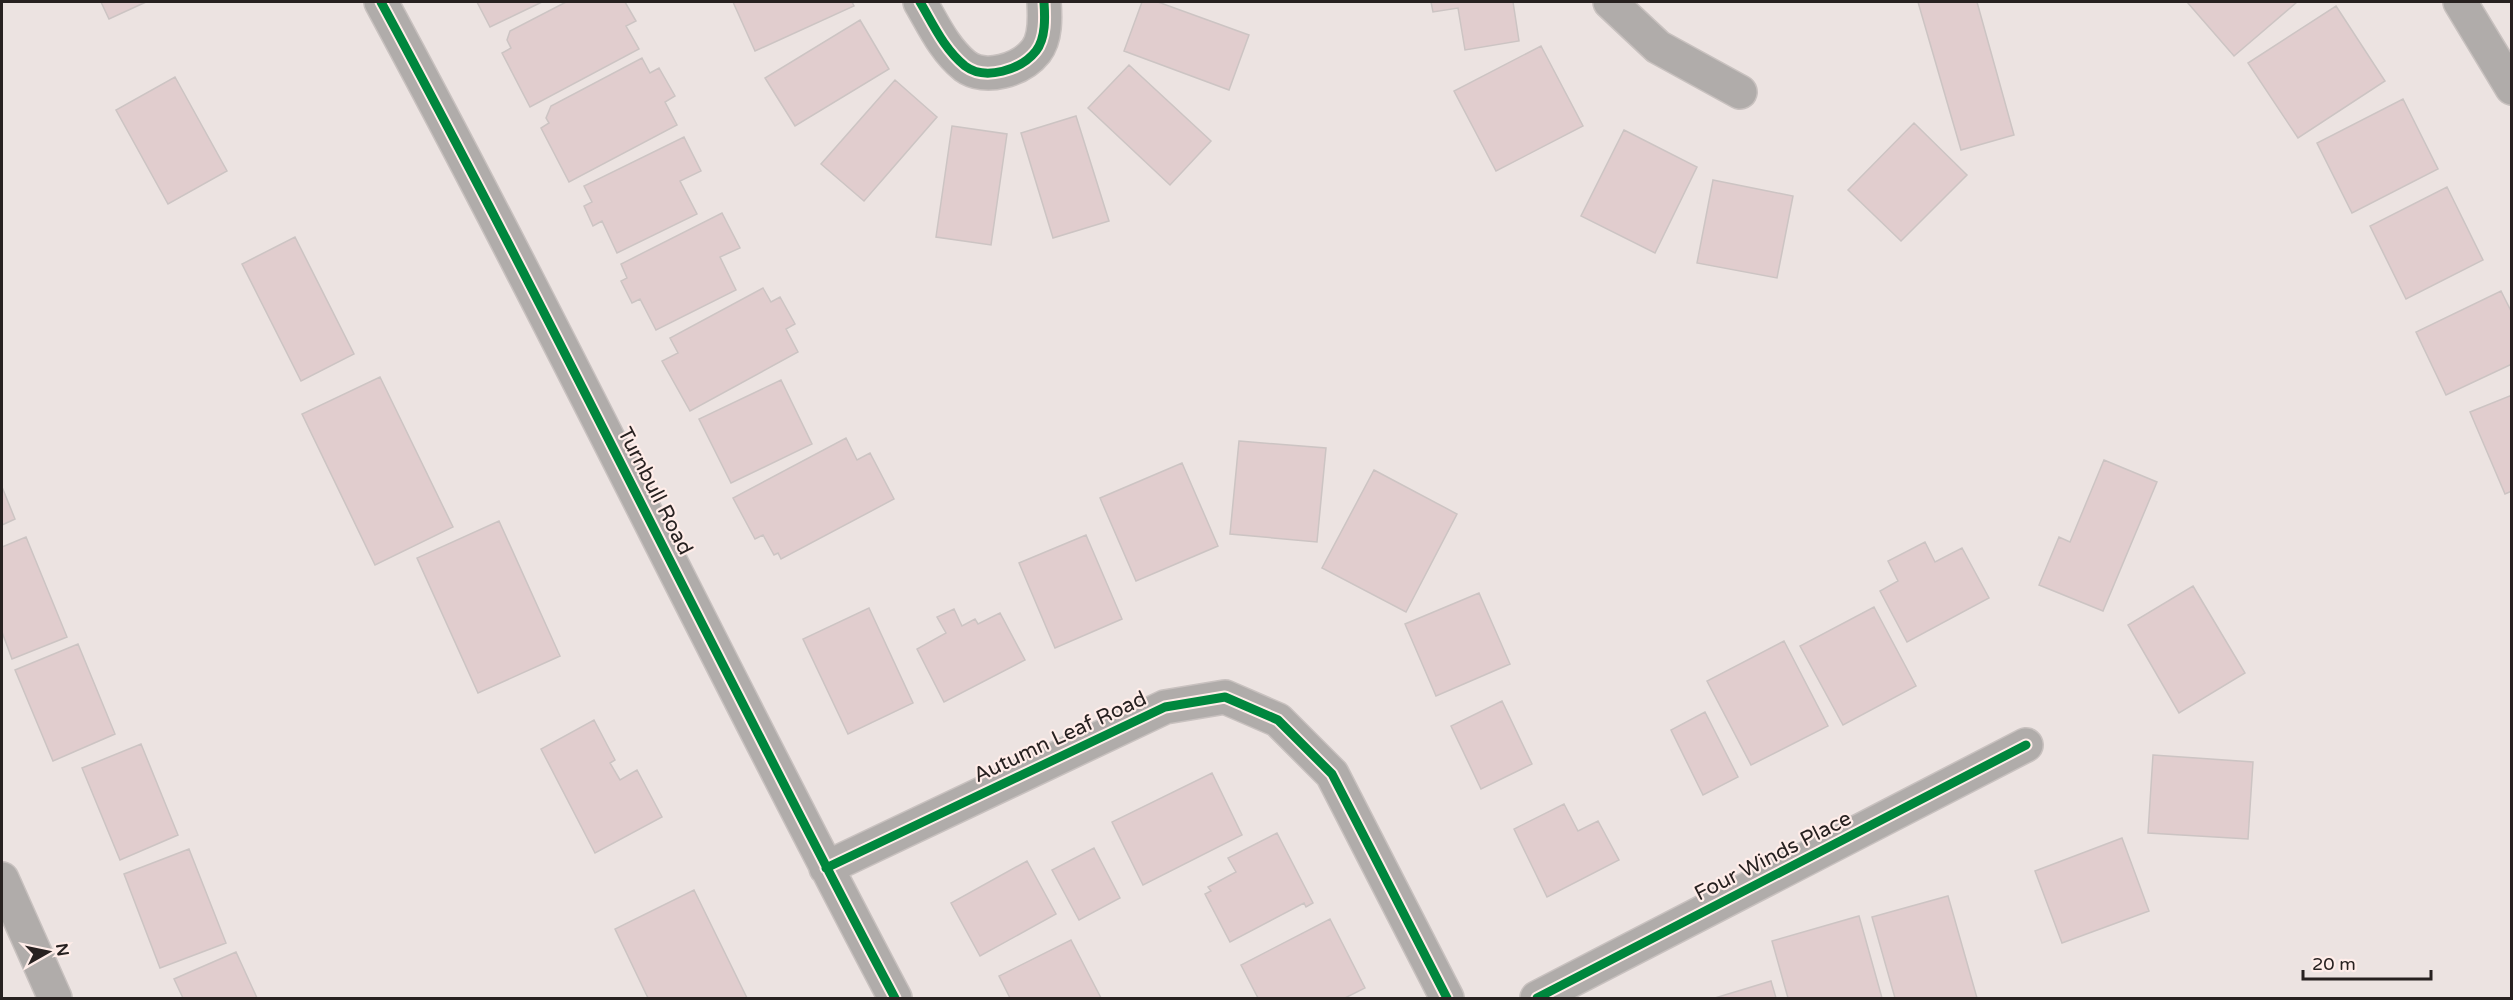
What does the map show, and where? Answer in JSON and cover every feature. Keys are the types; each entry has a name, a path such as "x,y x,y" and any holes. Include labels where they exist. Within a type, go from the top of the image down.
{"street":[{"name":"Turnbull Road","path":"381,2 468,162 826,868 895,999"},
{"path":"920,2 945,46 967,67 988,75 1016,66 1037,50 1046,23 1044,2"},
{"path":"1610,2 1658,47 1740,92"},
{"path":"2460,2 2511,88"},
{"name":"Autumn Leaf Road","path":"826,868 1165,707 1225,698 1278,720 1332,774 1447,999"},
{"name":"Four Winds Place","path":"1537,999 2026,745"},
{"path":"2,879 55,999"}],"building":[{"path":"101,2 146,2 109,19"},
{"path":"477,2 542,2 490,27"},
{"path":"566,2 625,2 636,21 626,26 639,49 530,107 502,53 511,48 507,40 510,31"},
{"path":"733,2 852,2 854,6 755,51"},
{"path":"1142,2 1158,2 1249,35 1229,90 1124,51"},
{"path":"1431,2 1513,2 1519,41 1465,50 1458,8 1433,12"},
{"path":"1918,2 1977,2 2014,135 1961,150"},
{"path":"2187,2 2297,2 2234,56"},
{"path":"2336,6 2385,81 2298,138 2248,63"},
{"path":"860,20 889,69 795,126 765,78"},
{"path":"1541,46 1583,126 1496,171 1454,91"},
{"path":"642,58 650,73 659,68 675,96 665,102 677,125 569,182 541,128 549,123 546,118 551,106"},
{"path":"1129,65 1211,141 1170,185 1088,108"},
{"path":"175,77 227,171 168,204 116,110"},
{"path":"895,80 937,117 864,201 821,164"},
{"path":"2403,99 2438,169 2352,213 2317,143"},
{"path":"1076,116 1109,221 1053,238 1021,133"},
{"path":"1914,123 1967,175 1901,241 1848,190"},
{"path":"952,126 1007,134 991,245 936,237"},
{"path":"1624,130 1697,167 1655,253 1581,216"},
{"path":"684,137 701,171 680,181 697,214 617,253 602,221 593,226 584,206 592,202 584,186"},
{"path":"1713,180 1793,196 1777,278 1697,263"},
{"path":"2447,187 2483,260 2406,299 2370,226"},
{"path":"722,213 740,248 720,257 736,290 656,330 640,299 632,303 621,281 627,278 621,264"},
{"path":"295,237 354,354 301,381 242,264"},
{"path":"763,288 771,302 780,297 795,324 786,329 798,352 690,411 662,361 678,353 670,338"},
{"path":"2501,291 2512,313 2512,364 2446,395 2416,332"},
{"path":"380,377 453,527 375,565 302,414"},
{"path":"781,380 812,444 731,483 699,419"},
{"path":"2512,395 2512,491 2505,494 2470,412"},
{"path":"846,438 857,460 870,453 894,499 781,559 778,553 774,555 763,535 755,539 733,498"},
{"path":"1239,441 1326,448 1317,542 1230,534"},
{"path":"2104,460 2157,482 2103,611 2039,585 2059,537 2070,542"},
{"path":"1182,463 1218,546 1136,581 1100,498"},
{"path":"1374,470 1457,514 1406,612 1322,568"},
{"path":"2,487 15,519 2,525"},
{"path":"499,521 560,656 478,693 417,558"},
{"path":"1086,535 1122,619 1055,648 1019,563"},
{"path":"26,537 67,637 12,659 2,632 2,547"},
{"path":"1925,542 1935,562 1962,548 1989,598 1907,642 1880,591 1898,581 1888,561"},
{"path":"2193,586 2245,673 2179,713 2128,625"},
{"path":"1479,593 1510,664 1436,696 1405,624"},
{"path":"1874,607 1916,686 1843,725 1800,646"},
{"path":"869,608 913,703 848,734 803,639"},
{"path":"954,609 962,626 975,619 978,624 1000,613 1025,660 944,702 917,649 946,633 937,617"},
{"path":"1784,641 1828,726 1751,765 1707,681"},
{"path":"78,644 115,734 53,761 15,670"},
{"path":"1502,701 1532,764 1481,789 1451,726"},
{"path":"1705,712 1738,777 1703,795 1671,730"},
{"path":"594,720 615,760 610,763 620,780 637,770 662,817 595,853 541,749"},
{"path":"141,744 178,835 120,860 82,768"},
{"path":"2153,755 2253,762 2248,839 2148,833"},
{"path":"1212,773 1242,835 1143,885 1112,822"},
{"path":"1564,804 1578,831 1598,821 1619,860 1547,897 1514,829"},
{"path":"1277,833 1313,903 1306,907 1304,903 1230,942 1205,894 1211,891 1208,887 1236,872 1228,858"},
{"path":"2122,838 2149,911 2062,943 2035,871"},
{"path":"1094,848 1120,898 1079,920 1052,870"},
{"path":"189,849 226,943 160,968 124,874"},
{"path":"1027,861 1056,914 980,956 951,903"},
{"path":"694,890 747,998 648,998 615,929"},
{"path":"1948,896 1977,998 1895,998 1872,917"},
{"path":"1859,916 1882,998 1788,998 1772,941"},
{"path":"1330,919 1365,988 1345,998 1258,998 1241,965"},
{"path":"1071,940 1101,998 1010,998 999,976"},
{"path":"236,952 257,998 183,998 174,979"},
{"path":"1771,981 1776,998 1715,998"}],"cycle path":[{"path":"381,2 512,250 895,998"},
{"path":"920,2 951,52 965,66 982,73 1012,68 1036,51 1043,34 1044,2"},
{"path":"826,868 1165,707 1225,697 1278,720 1332,774 1447,998"},
{"path":"1537,998 2026,745"}]}
